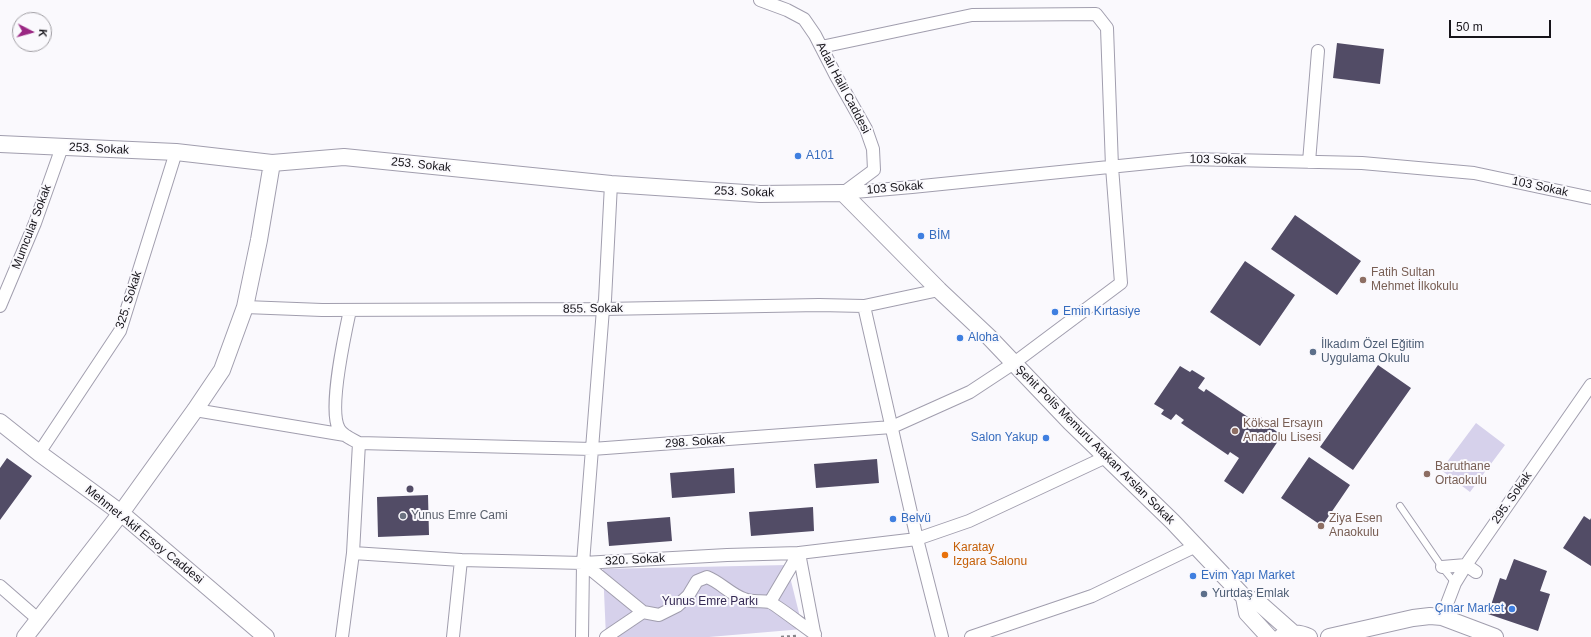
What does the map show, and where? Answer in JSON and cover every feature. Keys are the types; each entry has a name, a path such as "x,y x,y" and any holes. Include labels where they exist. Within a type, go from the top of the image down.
{"street":[{"name":"Adalı Halil Caddesi","path":"760,0 787,10 804,19 816,35 821,47 866,129 873,149 874,170 843,192"},
{"path":"821,47 972,15 1096,14 1107,28 1112,167"},
{"path":"1309,162 1318,50"},
{"name":"253. Sokak","path":"0,144 176,152 272,163 344,157 611,184 760,194 843,192"},
{"name":"Mumcular Sokak","path":"0,306 35,224 62,147"},
{"name":"325. Sokak","path":"39,453 120,331 176,152"},
{"name":"103 Sokak","path":"843,192 912,188 1188,159 1362,163 1474,173 1591,198"},
{"path":"25,637 121,513 222,370 245,307 259,240 272,163"},
{"name":"298. Sokak","path":"359,443 592,449 892,427 970,392 1014,363 1121,283 1112,167"},
{"path":"582,637 583,563 603,309 606,300 611,184"},
{"name":"Şehit Polis Memuru Atakan Arslan Sokak","path":"843,192 939,290 990,337 1070,422 1196,546 1244,597"},
{"name":"855. Sokak","path":"245,307 350,310 603,309 819,305 864,306 939,290"},
{"path":"864,306 917,539 942,637"},
{"path":"342,637 353,553 359,443 345,435 339,429 334,416 341,349 350,310"},
{"name":"295. Sokak","path":"1442,617 1455,583 1471,569 1591,385"},
{"path":"195,410 345,435"},
{"name":"Mehmet Akif Ersoy Caddesi","path":"0,422 39,453 121,513 266,637"},
{"name":"320. Sokak","path":"353,553 461,560 583,563 707,556 799,553 917,539 969,521 1106,457"},
{"path":"971,637 1092,596 1196,546"},
{"path":"770,602 799,553"},
{"path":"799,553 815,636"},
{"path":"707,556 707,577"},
{"path":"453,637 461,560"},
{"path":"583,563 643,612 659,615 677,606 688,596 697,581 707,577 713,579 729,592 745,600 770,602 815,636"},
{"path":"1442,567 1471,569"},
{"path":"0,586 38,620"},
{"path":"1244,597 1258,602 1294,636"},
{"path":"1244,597 1247,613 1269,637"},
{"path":"606,637 643,612"},
{"path":"1330,637 1413,618 1430,616 1442,617 1495,637"}],"lane":[{"path":"1400,506 1442,567 1455,583"}],"green space":[{"path":"1476,423 1505,445 1470,492 1441,470"},
{"name":"Yunus Emre Parkı","path":"787,565 803,629 709,637 606,637 603,569"}],"building":[{"path":"1337,43 1384,49 1380,84 1333,78"},
{"path":"1295,215 1361,261 1337,295 1271,249"},
{"path":"1245,261 1295,295 1260,346 1210,312"},
{"path":"1378,365 1411,388 1353,470 1320,447"},
{"name":"Köksal Ersayın Anadolu Lisesi","path":"1180,366 1190,372 1192,370 1205,378 1198,388 1204,392 1206,389 1251,419 1248,423 1253,426 1259,416 1273,425 1270,427 1282,435 1243,494 1224,481 1239,458 1230,452 1228,455 1181,423 1184,420 1176,414 1171,420 1161,414 1164,410 1154,404"},
{"path":"1309,457 1350,485 1322,526 1281,498"},
{"path":"7,458 32,476 0,520 0,468"},
{"path":"877,459 879,483 816,488 814,464"},
{"path":"734,468 735,493 672,498 670,473"},
{"path":"410,486 413,489 410,492 407,489"},
{"name":"Yunus Emre Cami","path":"428,495 429,535 378,537 377,497"},
{"path":"813,507 814,531 751,536 749,512"},
{"path":"1584,516 1590,520 1591,518 1591,566 1563,548"},
{"path":"670,517 672,541 609,546 607,522"},
{"path":"1514,559 1547,571 1540,591 1550,594 1538,631 1488,614 1500,578 1506,580"}],"place":[{"name":"A101","path":"798,156"},
{"name":"BİM","path":"921,236"},
{"name":"Fatih Sultan Mehmet İlkokulu","path":"1363,280"},
{"name":"Emin Kırtasiye","path":"1055,312"},
{"name":"Aloha","path":"960,338"},
{"name":"İlkadım Özel Eğitim Uygulama Okulu","path":"1313,352"},
{"name":"Köksal Ersayın Anadolu Lisesi","path":"1235,431"},
{"name":"Salon Yakup","path":"1046,438"},
{"name":"Baruthane Ortaokulu","path":"1427,474"},
{"name":"Yunus Emre Cami","path":"403,516"},
{"name":"Belvü","path":"893,519"},
{"name":"Ziya Esen Anaokulu","path":"1321,526"},
{"name":"Karatay Izgara Salonu","path":"945,555"},
{"name":"Evim Yapı Market","path":"1193,576"},
{"name":"Yurtdaş Emlak","path":"1204,594"},
{"name":"Çınar Market","path":"1512,609"}]}
